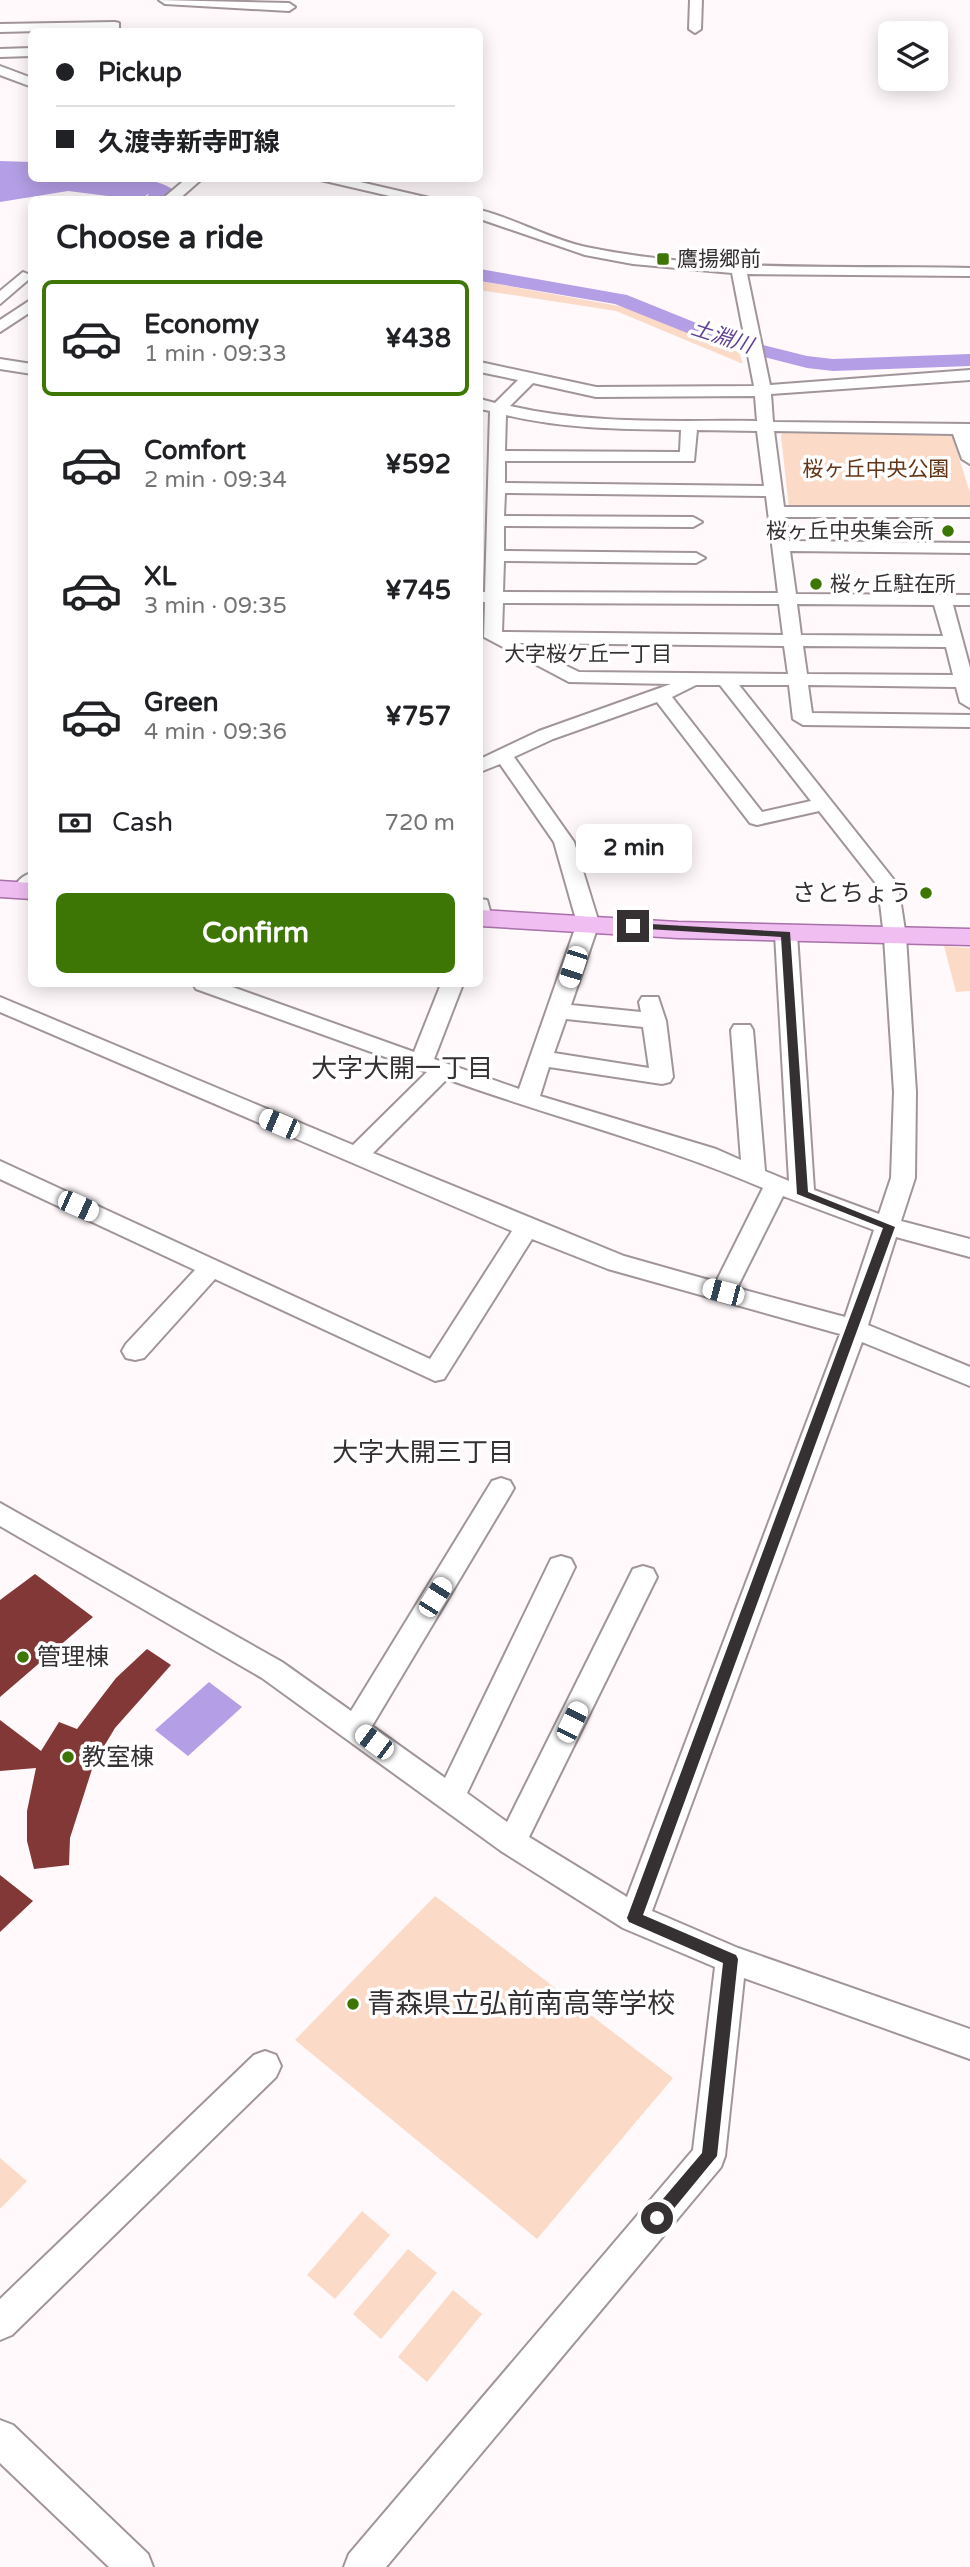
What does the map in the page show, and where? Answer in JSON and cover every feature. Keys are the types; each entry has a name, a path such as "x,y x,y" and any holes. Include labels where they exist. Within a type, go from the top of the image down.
{"main road":[{"path":"483,918 786,934 970,937"}],"street":[{"path":"165,0 289,7"},
{"path":"695,29 696,0"},
{"path":"0,28 115,26"},
{"path":"0,53 28,52"},
{"path":"0,70 28,81"},
{"path":"173,196 190,182"},
{"path":"339,182 411,196"},
{"path":"483,215 534,236 582,251 739,271 970,272"},
{"path":"739,271 763,391 775,512 803,719 970,721"},
{"path":"0,299 23,277"},
{"path":"0,306 27,307"},
{"path":"0,327 27,307"},
{"path":"0,364 28,368"},
{"path":"483,368 596,392 763,391 970,375"},
{"path":"486,637 486,597 493,556 498,409 528,379"},
{"path":"483,405 584,424 965,428 970,459"},
{"path":"689,426 690,489 701,598"},
{"path":"496,456 688,457"},
{"path":"495,488 773,491"},
{"path":"775,512 970,512"},
{"path":"494,521 693,522"},
{"path":"780,546 970,548"},
{"path":"493,556 696,558"},
{"path":"486,597 970,600"},
{"path":"942,600 970,702"},
{"path":"486,637 953,642"},
{"path":"486,637 576,678 964,681"},
{"path":"527,1100 588,923 564,842 488,759 660,694 718,678"},
{"path":"634,1918 854,1329 890,1227 904,1178 906,1139 895,937 888,885 718,678"},
{"path":"660,694 757,819 824,804"},
{"path":"786,934 802,1194"},
{"path":"212,987 527,1100 708,1155 777,1185 890,1227 970,1248"},
{"path":"355,1157 432,1067 451,987"},
{"path":"0,1004 355,1157 617,1263 854,1329 970,1377"},
{"path":"543,1059 663,1077 653,1011 559,1011"},
{"path":"742,1030 754,1175"},
{"path":"0,1169 435,1372 527,1228"},
{"path":"723,1292 777,1185"},
{"path":"135,1351 211,1268"},
{"path":"356,1728 501,1488"},
{"path":"0,1513 272,1670 512,1842 634,1918 731,1959 970,2044"},
{"path":"450,1798 561,1567"},
{"path":"512,1842 643,1577"},
{"path":"362,2567 709,2156 731,1959"},
{"path":"0,2323 265,2066"},
{"path":"0,2438 135,2567"}],"green space":[{"path":"483,282 630,308 739,352 743,364 616,311 483,290"},
{"name":"桜ヶ丘中央公園","path":"784,430 946,432 952,435 970,493 970,510 789,509 781,436"},
{"path":"944,946 970,948 970,991 956,992"},
{"path":"435,1896 673,2078 537,2239 295,2040"},
{"path":"0,2158 27,2181 0,2209"},
{"path":"362,2211 390,2235 335,2299 307,2275"},
{"path":"408,2249 437,2273 381,2339 353,2314"},
{"path":"453,2290 482,2314 427,2382 398,2357"}],"shaded area":[{"path":"0,168 28,168 28,182 122,182 187,196 147,196 153,190 145,196 108,196 68,191 0,202"},
{"path":"209,1682 242,1707 188,1756 155,1730"}],"building":[{"name":"管理棟","path":"35,1574 93,1617 0,1697 0,1600"},
{"name":"教室棟","path":"147,1649 171,1665 115,1728 94,1763 70,1838 69,1865 34,1869 27,1841 27,1811 36,1768 0,1771 0,1720 41,1751 59,1722 77,1729 116,1678"},
{"path":"0,1875 33,1901 0,1932"}],"waterway":[{"name":"土淵川","path":"0,166 28,167"},
{"name":"土淵川","path":"131,182 162,189 171,196"},
{"name":"土淵川","path":"483,276 620,299 724,341 807,362 833,365 970,360"}],"place":[{"name":"鷹揚郷前","path":"663,259"},
{"name":"桜ヶ丘中央集会所","path":"948,531"},
{"name":"桜ヶ丘駐在所","path":"816,584"},
{"name":"さとちょう","path":"926,893"},
{"name":"管理棟","path":"23,1657"},
{"name":"教室棟","path":"68,1757"},
{"name":"青森県立弘前南高等学校","path":"353,2004"}],"district":[{"name":"大字桜ケ丘一丁目","path":"588,654"},
{"name":"大字大開一丁目","path":"402,1068"},
{"name":"大字大開三丁目","path":"423,1452"}],"route":[{"path":"633,926 786,934 802,1194 890,1227 634,1918 731,1959 709,2156 657,2218"}]}
